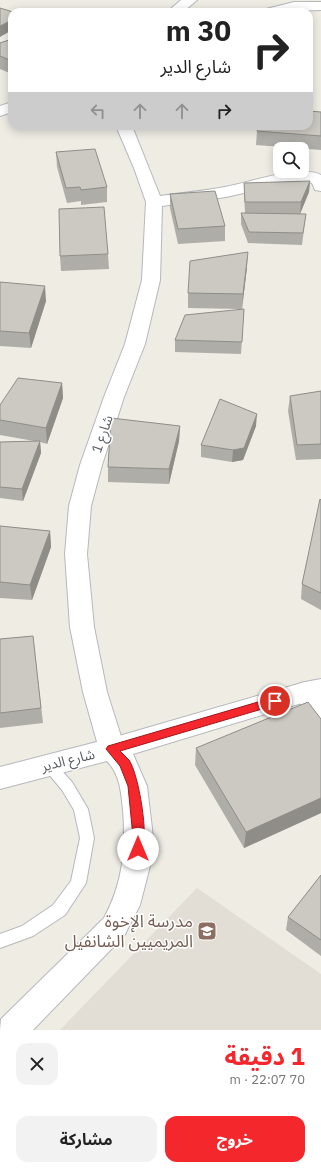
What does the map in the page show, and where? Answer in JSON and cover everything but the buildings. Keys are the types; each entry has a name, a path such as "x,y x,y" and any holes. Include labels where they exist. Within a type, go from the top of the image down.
{"street":[{"path":"179,8 190,0"},
{"path":"286,8 294,6 321,6"},
{"name":"شارع 1","path":"112,749 95,692 82,627 76,554 80,506 91,465 135,344 151,280 154,202 142,168 126,130"},
{"path":"154,202 226,192 296,176 317,178 320,181 321,186"},
{"name":"شارع الدير","path":"0,778 316,697"},
{"path":"12,1030 114,928 126,905 137,862 139,837 134,786 125,764 112,749"}],"lane":[{"path":"0,941 27,931 59,910 78,883 88,838 81,809 67,786 49,766"}],"shaded area":[{"name":"مدرسة الإخوة المريميين الشانفيل","path":"197,888 321,974 321,1030 60,1030"}],"place":[{"name":"مدرسة الإخوة المريميين الشانفيل","path":"207,931"}],"route":[{"path":"138,849 139,837 134,786 125,764 112,749 275,701"}]}
